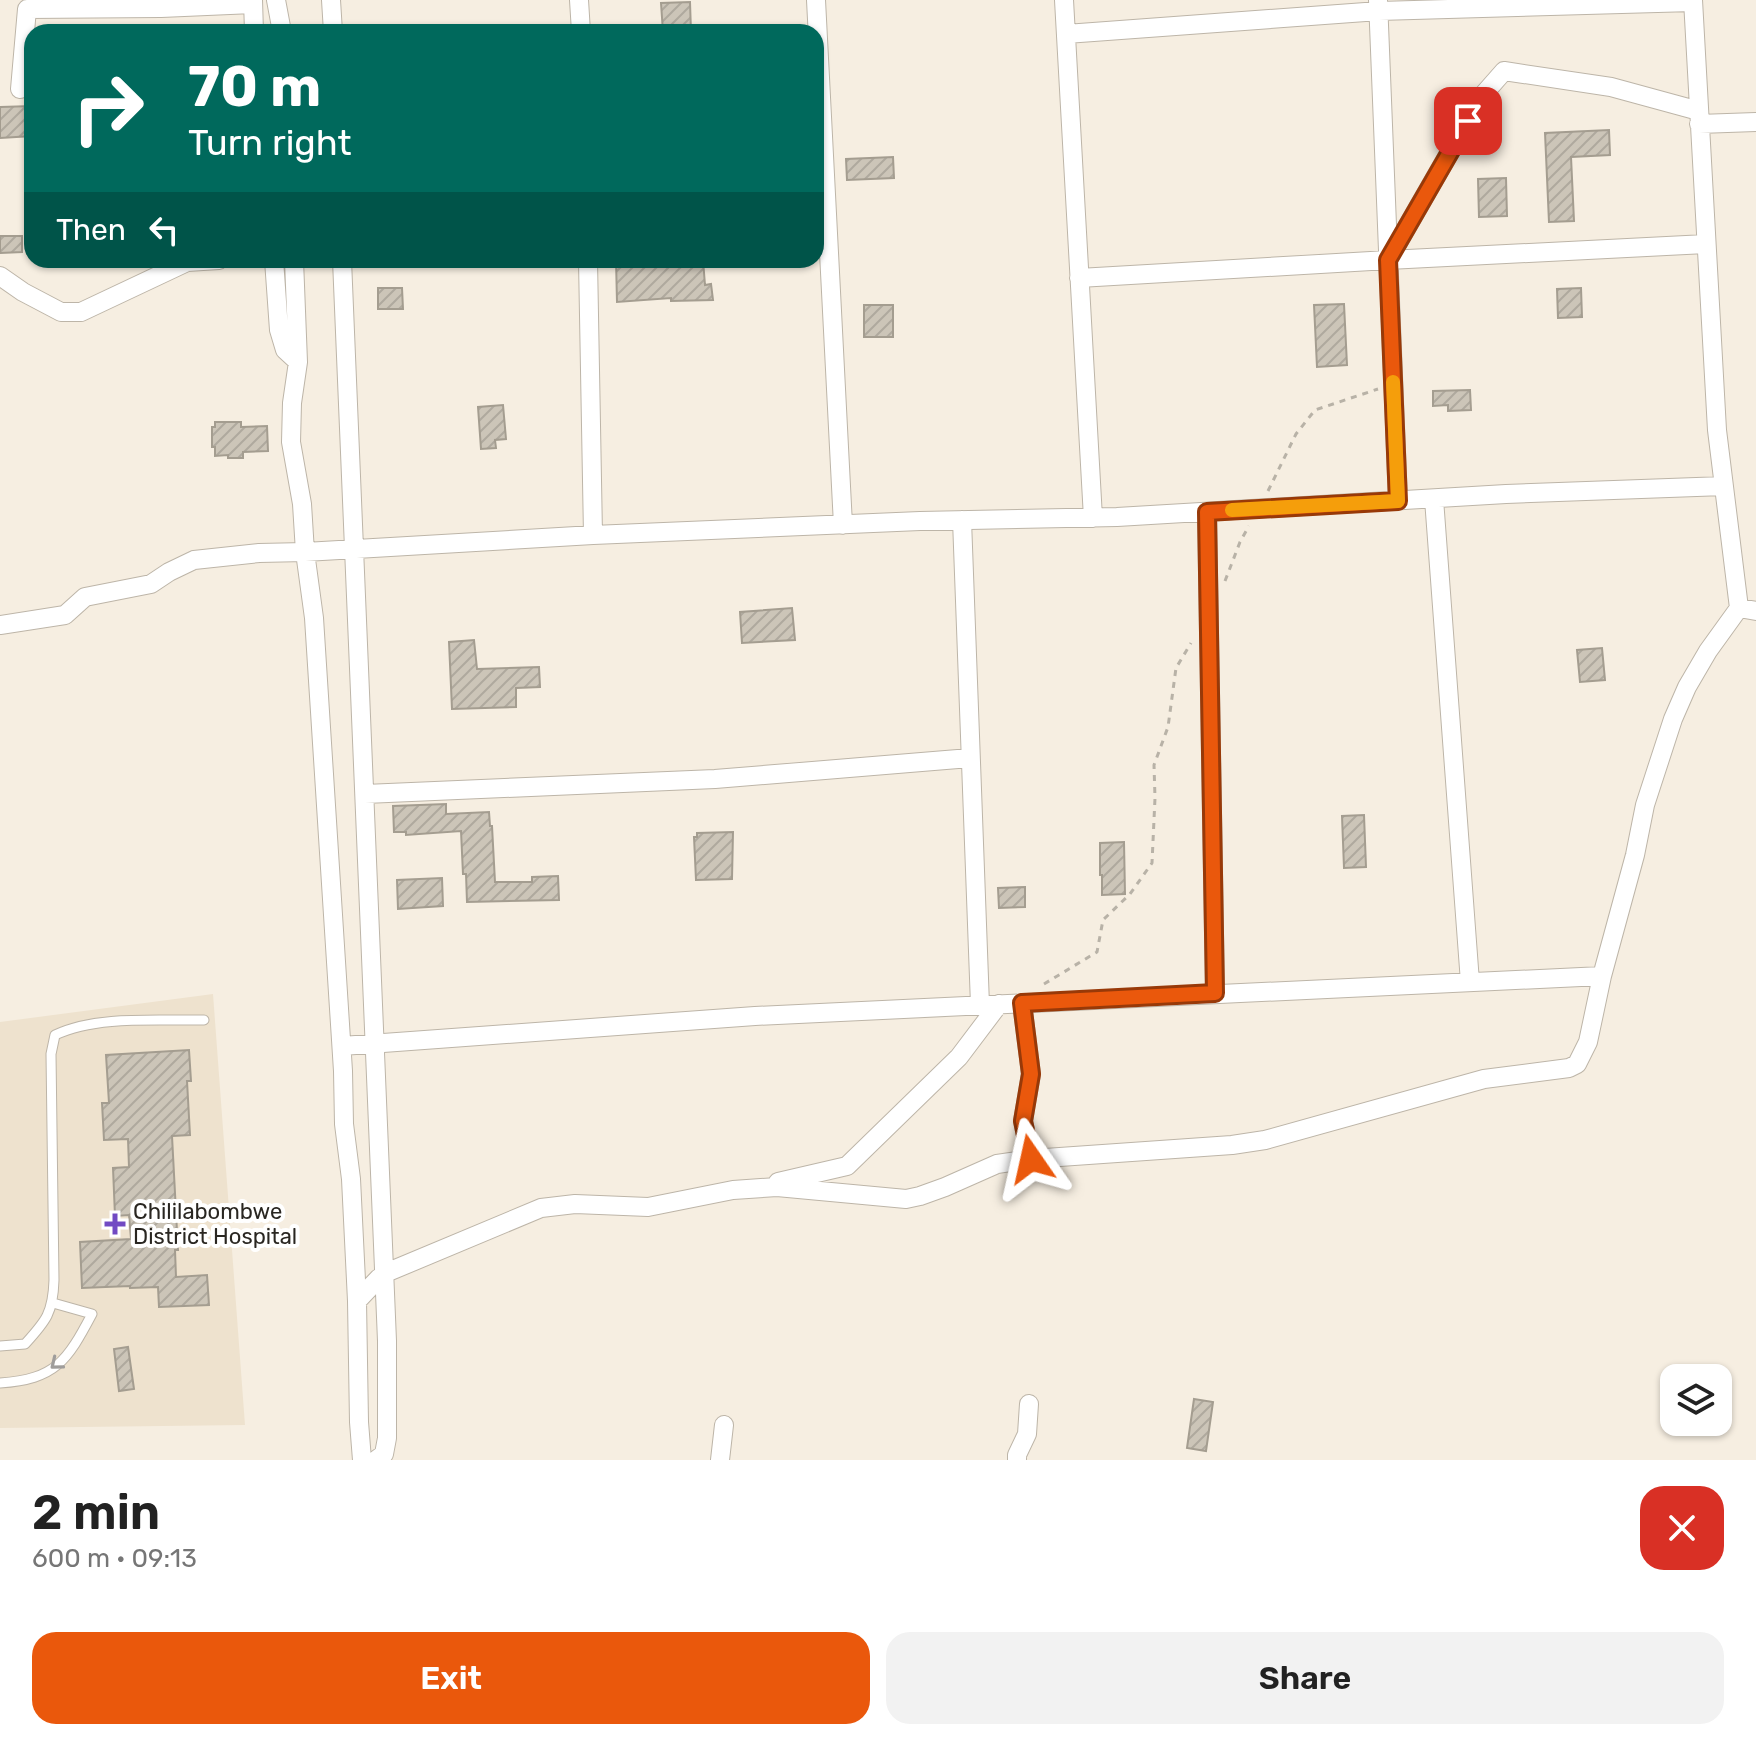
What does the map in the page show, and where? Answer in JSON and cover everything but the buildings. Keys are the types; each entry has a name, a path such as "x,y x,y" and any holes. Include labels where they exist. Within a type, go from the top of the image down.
{"street":[{"path":"276,0 280,24"},
{"path":"331,0 332,24"},
{"path":"579,0 580,24"},
{"path":"816,0 817,24"},
{"path":"1064,0 1093,518"},
{"path":"357,1301 384,1275 541,1208 575,1204 648,1207 733,1190 777,1187 906,1199 945,1187 997,1164 1265,1140 1484,1079 1569,1068 1577,1064 1588,1042 1645,805 1673,719 1701,663 1748,610 1724,486 1717,430 1693,1 1378,6 1066,34"},
{"path":"26,24 27,9 161,8 253,2 254,24"},
{"path":"1378,6 1398,501"},
{"path":"20,89 24,43"},
{"path":"1388,260 1482,96 1504,71 1611,87 1699,117 1756,122"},
{"path":"824,207 843,525"},
{"path":"1079,278 1706,244"},
{"path":"0,276 61,312 81,312 174,268"},
{"path":"271,268 279,330 285,350 298,362"},
{"path":"294,268 298,362 292,403 291,442 302,504 314,618 342,1046 344,1124 351,1179 362,1460"},
{"path":"342,268 388,1388 387,1438 384,1454 376,1460"},
{"path":"588,268 593,535"},
{"path":"0,625 65,615 85,597 151,584 194,560 259,553 593,535 962,520 1093,518 1724,486"},
{"path":"1434,499 1470,982"},
{"path":"1207,512 1215,993"},
{"path":"962,520 980,1005"},
{"path":"365,794 715,779 970,758"},
{"path":"342,1046 755,1016 1602,976"},
{"path":"1022,1003 1031,1074 1023,1121 1031,1159"},
{"path":"750,1189 847,1166 959,1057 999,1004"},
{"path":"1017,1460 1027,1434 1029,1404"},
{"path":"720,1460 724,1425"}],"lane":[{"path":"0,1346 25,1344 44,1324 53,1303 51,1054 55,1035 109,1022 204,1020"},
{"path":"0,1383 33,1378 59,1366 79,1339 92,1314 53,1303"}],"path":[{"path":"1225,583 1240,542 1296,434 1315,410 1393,384"},
{"path":"1040,987 1097,952 1103,920 1130,894 1152,863 1154,765 1168,727 1176,668 1210,612"}],"shaded area":[{"name":"Chililabombwe District Hospital","path":"213,994 245,1425 0,1428 0,1022"}],"slow traffic":[{"path":"1232,510 1398,501 1393,382"}],"place":[{"name":"Chililabombwe District Hospital","path":"115,1224"}],"route":[{"path":"1031,1159 1023,1121 1031,1074 1022,1003 1215,993 1207,512 1398,501 1388,260 1468,121"}]}
